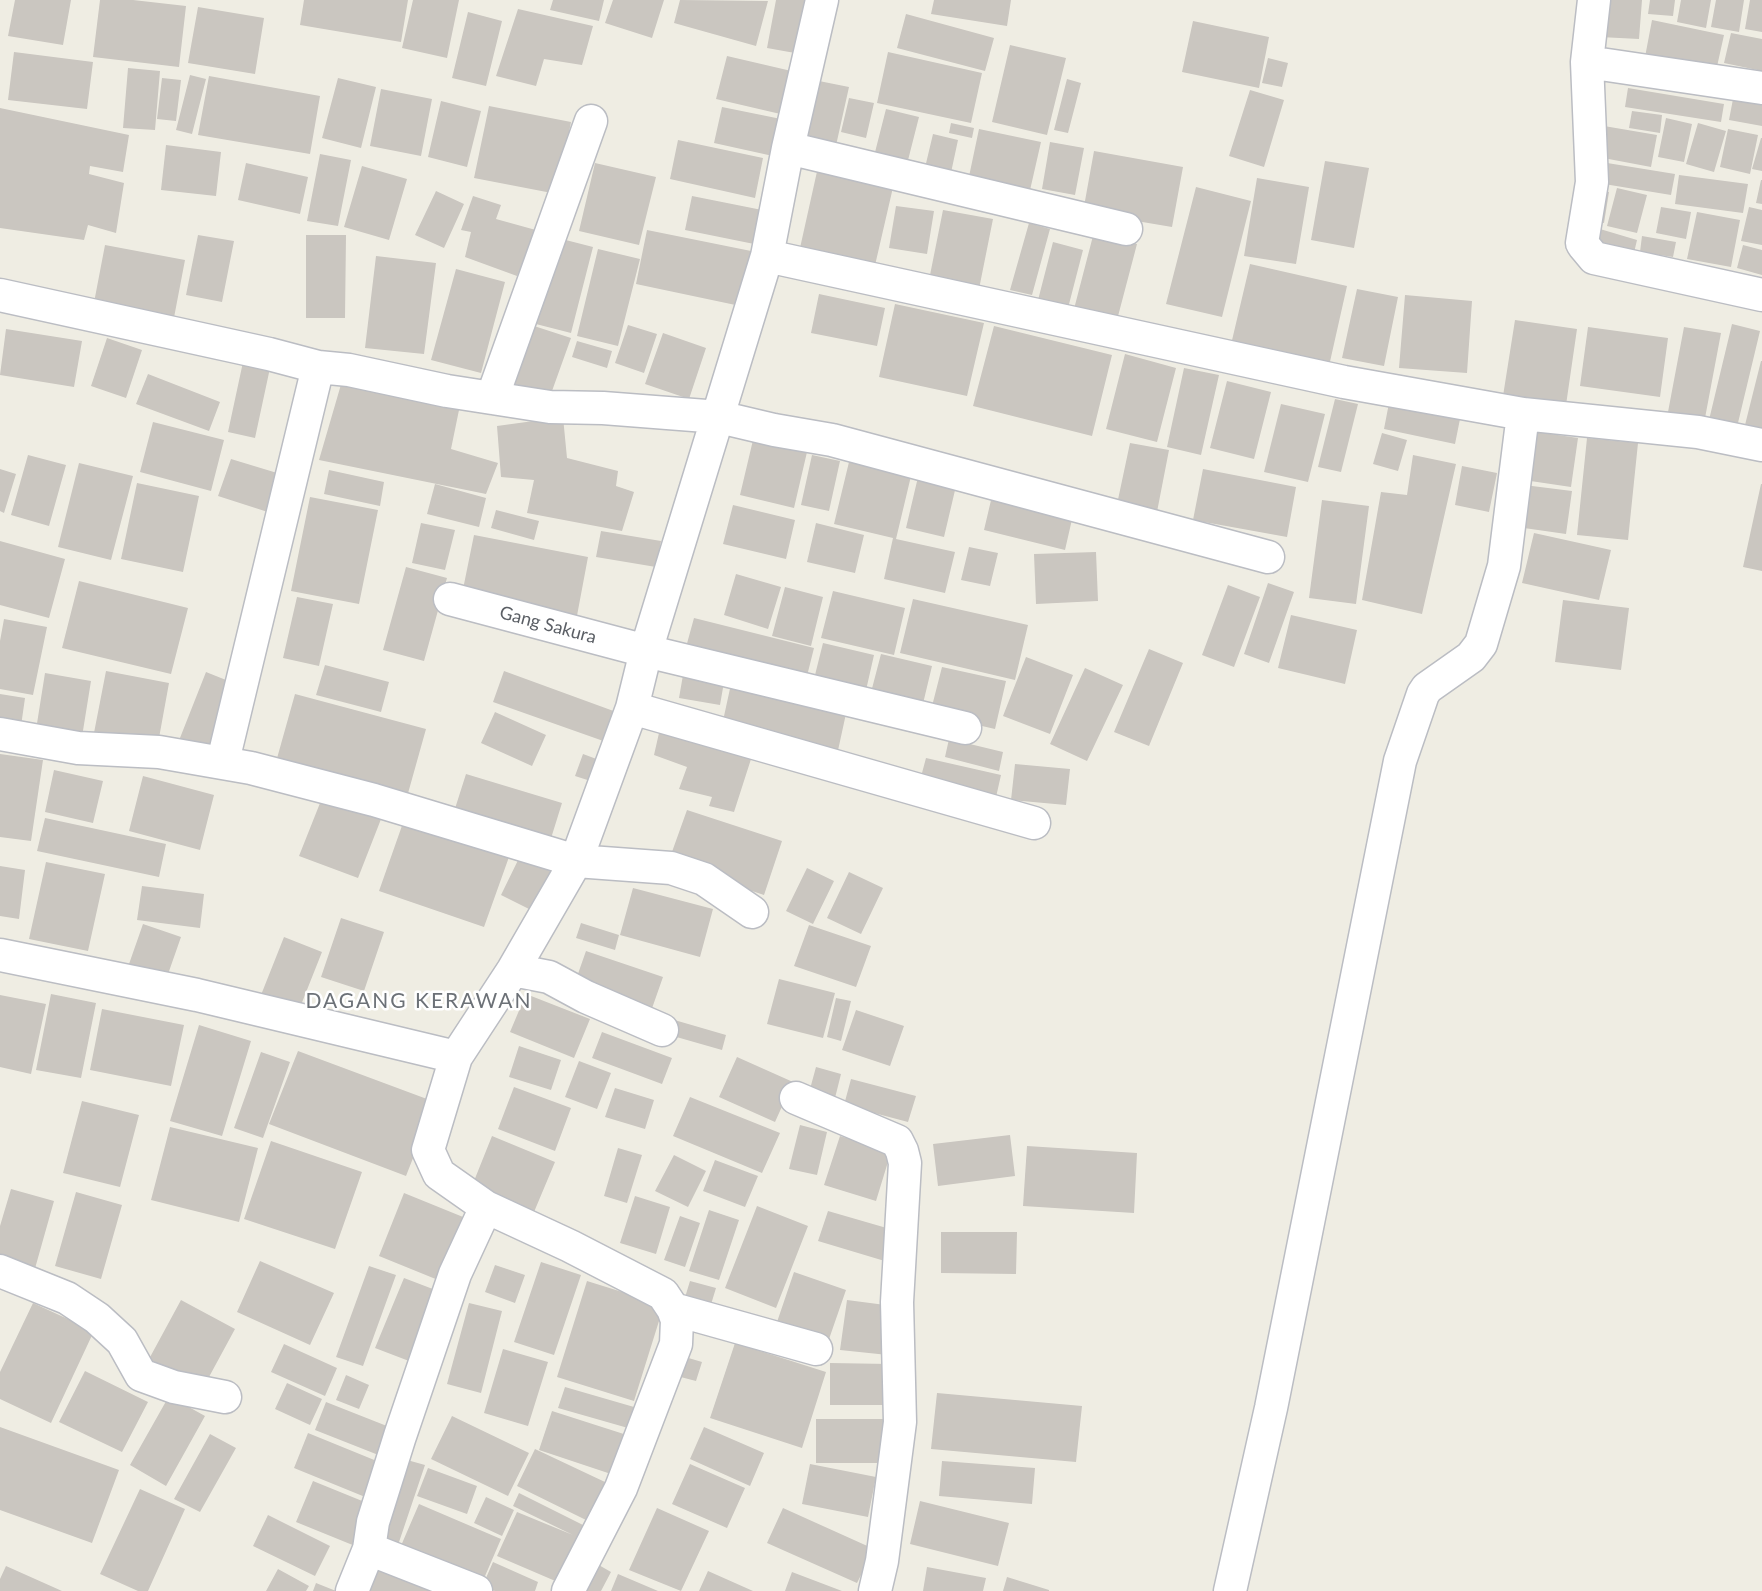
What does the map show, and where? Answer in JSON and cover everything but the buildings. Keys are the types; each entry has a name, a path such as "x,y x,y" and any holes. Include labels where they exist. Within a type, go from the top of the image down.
{"street":[{"path":"568,1591 621,1488 676,1344 677,1320 663,1294 486,1207 439,1174 428,1150 456,1057 513,970 576,861 632,708 646,651 767,256 788,148 822,0"},
{"path":"1594,0 1587,62 1592,182 1583,243 1587,252 1594,258 1762,295"},
{"path":"1587,62 1762,88"},
{"path":"492,398 591,121"},
{"path":"788,148 1126,229"},
{"path":"767,256 1344,382 1523,414 1698,432 1762,445"},
{"path":"0,295 269,354 318,368 349,370 492,398 550,407 719,416 774,430 832,440 1268,557"},
{"path":"223,761 318,368"},
{"path":"1230,1591 1271,1408 1400,761 1427,688 1471,657 1481,644 1504,566 1523,414"},
{"name":"Gang Sakura","path":"450,599 646,651 965,728"},
{"path":"632,708 1034,823"},
{"path":"0,734 78,748 159,752 223,761 374,800 576,861 671,868 704,879 752,912"},
{"path":"0,955 197,995 456,1057"},
{"path":"513,970 549,977 586,997 662,1030"},
{"path":"796,1098 897,1141 905,1163 897,1302 900,1422 882,1561 875,1591"},
{"path":"352,1591 369,1549 373,1522 455,1274 486,1207"},
{"path":"0,1271 67,1298 97,1318 122,1341 141,1375 174,1387 225,1396"},
{"path":"673,1309 816,1349"},
{"path":"369,1549 476,1591"}],"district":[{"name":"DAGANG KERAWAN","path":"419,1001"}]}
